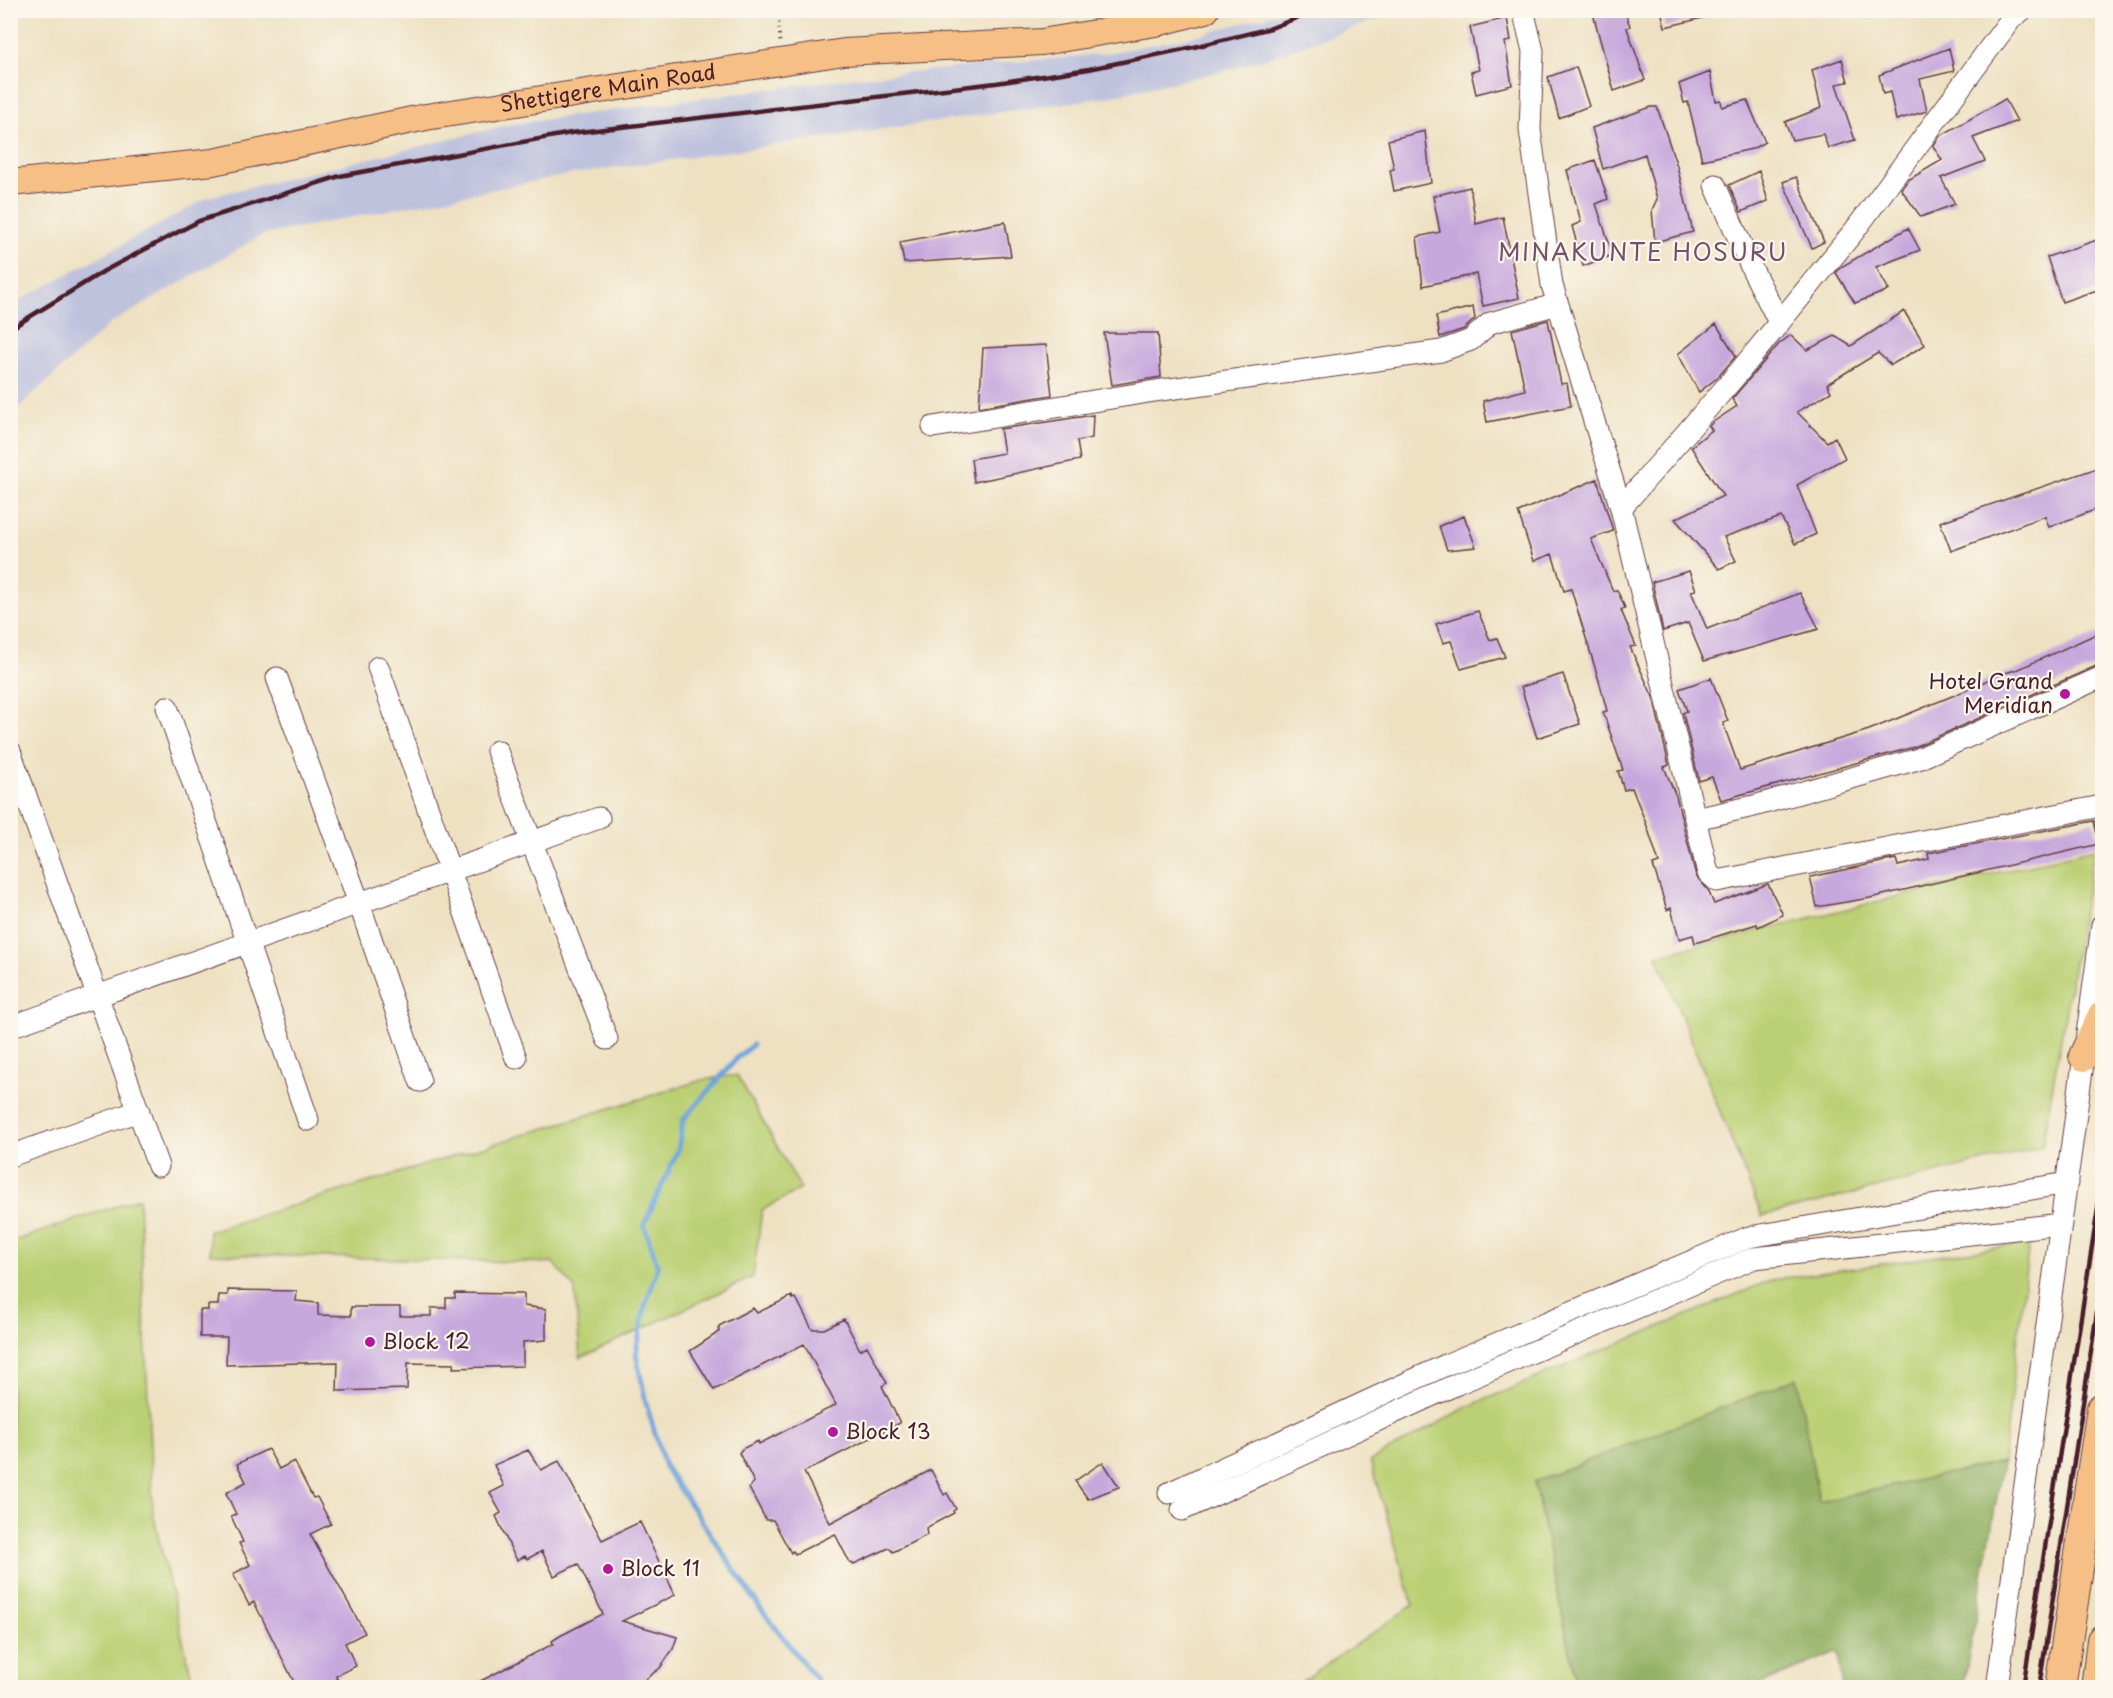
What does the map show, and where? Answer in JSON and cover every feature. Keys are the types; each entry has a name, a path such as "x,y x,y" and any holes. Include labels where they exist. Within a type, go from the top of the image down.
{"highway":[{"path":"2084,1056 2103,1017"},
{"path":"2060,1688 2103,1408"},
{"path":"2096,1688 2103,1640"}],"main road":[{"name":"Shettigere Main Road","path":"10,183 213,162 426,117 844,52 1042,42 1161,22 1206,10"}],"street":[{"path":"1523,10 1533,51 1530,130 1552,285 1621,508 1708,873 1718,881 2103,806"},
{"path":"1621,508 1855,230 2012,13"},
{"path":"1714,184 1779,322"},
{"path":"933,427 1155,391 1441,351 1471,340 1490,323 1558,304"},
{"path":"378,668 448,872 516,1058"},
{"path":"1695,819 1754,806 1918,759 2103,677"},
{"path":"277,678 359,903 420,1081"},
{"path":"167,707 308,1120"},
{"path":"10,751 158,1166"},
{"path":"497,751 607,1039"},
{"path":"10,1027 599,818"},
{"path":"1996,1688 2103,926"},
{"path":"10,1156 139,1112"},
{"path":"1169,1493 1448,1364 1753,1236 2067,1183"},
{"path":"1182,1510 1457,1384 1758,1258 2061,1224"},
{"path":"1753,1236 1758,1258"}],"path":[{"path":"778,10 782,62"}],"shaded area":[{"path":"1288,10 1401,11 1268,58 1215,73 1107,97 572,174 262,235 110,324 11,414 11,305 209,197 512,124 859,77 1102,54 1192,37"}],"green space":[{"path":"2094,849 2042,1147 1762,1216 1657,955"},
{"path":"737,1075 801,1189 762,1210 753,1277 580,1358 575,1289 554,1263 210,1254 209,1231 702,1080"},
{"path":"139,1198 153,1514 194,1687 11,1687 11,1242"},
{"path":"2029,1243 2003,1462 1819,1502 1797,1378 1534,1482 1578,1687 1292,1688 1413,1605 1370,1461 1467,1407 1771,1280"},
{"path":"1797,1378 1819,1502 2003,1462 1964,1682 1903,1687 1843,1687 1838,1651 1754,1687 1578,1687 1534,1482"}],"building":[{"path":"1592,10 1624,10 1630,26 1627,28 1645,80 1614,91"},
{"path":"1661,10 1710,10 1711,16 1665,27"},
{"path":"1507,18 1511,41 1505,42 1512,85 1476,94 1471,72 1479,70 1470,27"},
{"path":"1949,48 1954,71 1920,79 1927,111 1896,120 1890,92 1883,94 1879,75"},
{"path":"1842,59 1848,82 1836,84 1855,140 1828,148 1823,134 1792,140 1785,122 1821,108 1812,70"},
{"path":"1576,67 1589,106 1559,118 1548,77"},
{"path":"1710,72 1716,101 1721,100 1722,107 1747,100 1765,142 1752,149 1702,160 1688,102 1684,103 1679,84"},
{"path":"2005,99 2017,121 1973,138 1985,161 1941,178 1955,204 1921,217 1901,189 1908,180 1942,160 1933,146 1940,136"},
{"path":"1651,107 1657,107 1677,166 1693,232 1655,242 1652,210 1657,199 1645,154 1603,169 1592,128"},
{"path":"1425,131 1431,183 1394,191 1390,170 1394,169 1388,140"},
{"path":"1595,160 1608,199 1596,204 1613,255 1583,266 1572,226 1581,222 1567,170"},
{"path":"1759,171 1768,201 1741,212 1729,185"},
{"path":"1796,177 1824,242 1812,248 1783,182"},
{"path":"1470,187 1476,224 1503,217 1519,298 1483,306 1476,274 1423,286 1417,237 1440,232 1433,196"},
{"path":"1005,222 1011,256 904,263 900,242"},
{"path":"1908,228 1920,250 1876,267 1889,290 1855,303 1836,273 1841,267"},
{"path":"2103,238 2103,288 2062,302 2047,257"},
{"path":"1473,307 1475,319 1464,329 1440,337 1436,316"},
{"path":"1904,311 1925,345 1891,365 1878,353 1827,384 1831,392 1797,412 1827,442 1835,437 1845,458 1797,485 1816,534 1795,544 1781,517 1724,537 1736,561 1719,569 1675,519 1723,496 1691,447 1712,430 1709,426 1713,422 1737,406 1732,399 1779,344 1791,335 1807,350 1835,336 1851,346"},
{"path":"1548,320 1561,384 1567,383 1571,406 1487,422 1483,401 1525,390 1512,330"},
{"path":"1716,324 1736,356 1717,378 1699,392 1678,354"},
{"path":"1104,333 1158,333 1161,377 1112,385"},
{"path":"1046,345 1052,395 979,407 983,348"},
{"path":"1093,415 1092,438 1077,441 1080,460 974,482 971,459 1004,453 1000,429"},
{"path":"2103,466 2103,507 2049,527 2045,516 1951,551 1940,522"},
{"path":"1597,479 1613,531 1591,539 1613,591 1617,590 1625,608 1621,610 1636,646 1630,647 1653,697 1669,765 1664,767 1676,796 1696,876 1708,890 1714,904 1768,884 1783,915 1758,927 1757,924 1695,943 1693,935 1679,939 1671,908 1667,910 1653,865 1659,863 1647,826 1632,788 1624,790 1618,771 1623,770 1603,712 1607,711 1600,684 1571,589 1564,591 1552,554 1534,561 1518,512"},
{"path":"1464,516 1476,547 1447,550 1439,526"},
{"path":"1689,571 1696,590 1691,591 1707,629 1800,593 1819,629 1704,661 1688,623 1663,631 1652,582"},
{"path":"1478,611 1490,640 1497,638 1505,657 1461,669 1451,641 1443,643 1436,624"},
{"path":"2103,631 2103,663 1914,747 1721,800 1712,777 1699,781 1683,713 1687,711 1679,689 1711,678 1728,721 1723,723 1740,770 1869,730 1998,675 2019,669"},
{"path":"1563,674 1580,724 1537,738 1521,687"},
{"path":"2094,821 2099,844 1870,898 1817,907 1810,877 1896,859 1898,866 1929,859 1928,853"},
{"name":"Block 12","path":"228,1290 297,1291 296,1301 318,1303 318,1315 351,1316 351,1307 400,1307 400,1316 431,1316 431,1308 446,1308 446,1298 455,1298 455,1293 524,1294 524,1306 546,1309 546,1340 523,1342 523,1366 453,1368 454,1364 408,1363 407,1389 337,1391 338,1362 226,1365 227,1337 200,1337 200,1310 208,1310 208,1305 218,1305 219,1295 228,1295"},
{"name":"Block 13","path":"792,1296 793,1299 796,1298 812,1329 824,1329 844,1319 860,1350 867,1346 887,1383 882,1386 900,1423 804,1472 830,1523 931,1470 944,1495 947,1493 956,1509 954,1513 926,1528 927,1535 893,1552 889,1548 854,1564 850,1563 835,1534 795,1554 793,1551 791,1553 773,1520 766,1520 749,1488 754,1482 739,1453 742,1449 758,1441 759,1444 836,1405 804,1344 714,1390 690,1351 719,1332 719,1326 753,1308 757,1313"},
{"path":"268,1449 279,1469 294,1461 313,1498 317,1497 331,1524 310,1534 365,1633 345,1643 356,1666 336,1676 338,1682 327,1688 297,1688 254,1602 249,1605 233,1574 250,1565 239,1543 243,1542 231,1516 236,1514 226,1493 246,1482 237,1464"},
{"name":"Block 11","path":"528,1450 541,1470 559,1461 602,1540 640,1522 675,1595 622,1621 677,1637 673,1649 660,1668 634,1688 467,1688 553,1644 552,1641 560,1636 603,1614 578,1564 554,1576 542,1551 527,1559 525,1556 517,1560 512,1551 496,1516 501,1513 490,1493 504,1486 494,1465"},
{"path":"1103,1462 1119,1487 1088,1499 1075,1481"}],"waterway":[{"path":"752,1045 738,1057 683,1120 678,1150 644,1225 658,1267 645,1307 636,1353 646,1403 665,1467 760,1608 823,1688"}],"railway":[{"path":"10,329 104,271 199,221 340,176 571,133 996,83 1089,69 1271,28 1317,10"},
{"path":"2023,1688 2102,1183"},
{"path":"2039,1688 2102,1280"}],"place":[{"name":"Hotel Grand Meridian","path":"2065,694"},
{"name":"Block 12","path":"370,1342"},
{"name":"Block 13","path":"833,1432"},
{"name":"Block 11","path":"608,1569"}],"district":[{"name":"MINAKUNTE HOSURU","path":"1643,253"}]}
